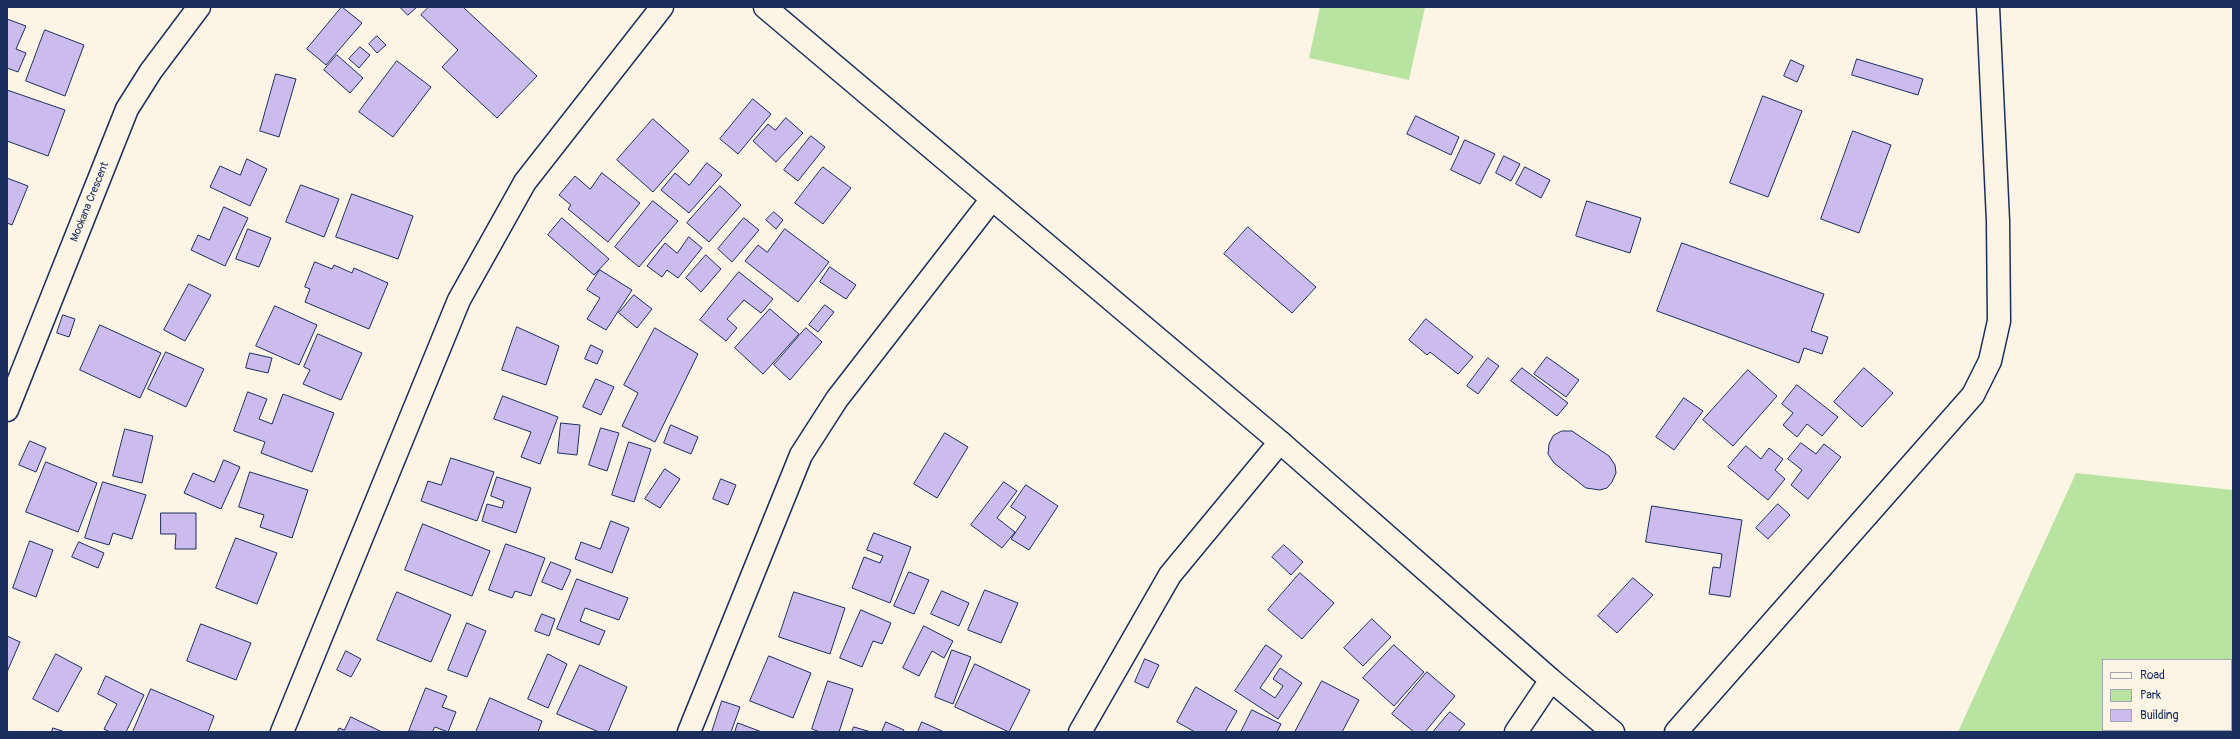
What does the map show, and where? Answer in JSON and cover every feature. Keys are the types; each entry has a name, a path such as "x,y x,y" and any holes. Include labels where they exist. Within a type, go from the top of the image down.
{"street":[{"name":"Mookana Crescent","path":"7,410 127,108 151,71 199,7"},
{"path":"282,732 459,300 525,182 662,7"},
{"path":"765,7 1280,442 1551,680 1613,732"},
{"path":"1676,732 1973,394 1990,361 1999,321 1998,221 1988,7"},
{"path":"689,732 801,455 837,399 992,200"},
{"path":"1080,732 1170,575 1280,442"},
{"path":"1516,732 1551,680"}],"green space":[{"path":"1320,7 1425,7 1409,80 1309,58"},
{"path":"2076,473 2233,490 2233,732 1958,732"}],"building":[{"path":"342,7 362,23 326,65 307,49"},
{"path":"400,7 417,7 408,15"},
{"path":"429,7 463,7 537,76 497,118 442,67 458,50 421,15"},
{"path":"7,19 26,26 16,49 26,53 18,72 7,68"},
{"path":"45,30 84,45 65,96 26,81"},
{"path":"377,36 386,45 377,53 369,44"},
{"path":"360,47 370,55 359,68 349,59"},
{"path":"337,55 363,78 350,93 324,70"},
{"path":"1857,59 1923,79 1918,95 1852,75"},
{"path":"1791,60 1804,66 1797,82 1784,76"},
{"path":"397,61 431,87 393,137 359,112"},
{"path":"276,74 296,79 279,137 260,131"},
{"path":"7,90 65,110 48,156 7,141"},
{"path":"1763,96 1802,111 1768,197 1730,183"},
{"path":"753,99 771,114 738,154 720,139"},
{"path":"1416,116 1459,137 1451,155 1407,134"},
{"path":"786,118 803,133 776,162 753,141 768,124 775,130"},
{"path":"653,119 689,151 653,192 617,160"},
{"path":"1853,131 1891,145 1859,233 1821,219"},
{"path":"811,136 825,147 798,181 784,170"},
{"path":"1465,140 1495,154 1480,184 1451,170"},
{"path":"1504,156 1520,164 1511,181 1496,173"},
{"path":"247,159 267,169 250,206 210,187 220,166 240,175"},
{"path":"707,163 722,175 689,213 661,190 675,173 689,185"},
{"path":"823,167 851,188 823,224 795,203"},
{"path":"1525,167 1550,180 1541,198 1516,184"},
{"path":"602,173 640,203 608,242 568,209 571,205 559,195 575,176 590,189"},
{"path":"7,178 28,186 12,225 7,223"},
{"path":"301,185 339,199 324,237 286,222"},
{"path":"720,186 741,205 709,242 687,223"},
{"path":"352,194 413,216 398,259 336,237"},
{"path":"653,201 678,221 639,267 615,247"},
{"path":"1587,201 1641,218 1630,253 1576,236"},
{"path":"224,207 248,218 225,266 191,250 198,235 209,240"},
{"path":"774,212 783,220 776,229 766,220"},
{"path":"562,218 609,259 594,275 548,235"},
{"path":"744,218 759,230 732,262 718,249"},
{"path":"1248,227 1316,287 1292,313 1224,254"},
{"path":"248,229 271,238 259,267 236,259"},
{"path":"785,229 829,262 798,302 745,261 758,245 767,252"},
{"path":"689,237 702,248 678,278 667,270 662,277 647,266 665,243 677,253"},
{"path":"1682,243 1824,294 1811,331 1828,337 1822,354 1804,348 1799,363 1657,311"},
{"path":"706,255 721,269 701,292 686,278"},
{"path":"315,262 332,269 334,265 352,273 354,268 388,283 369,329 305,302 310,289 305,287"},
{"path":"830,267 856,285 846,299 820,282"},
{"path":"600,270 632,290 606,330 587,319 600,298 587,290"},
{"path":"739,272 773,299 761,313 744,300 727,319 737,328 726,341 700,320"},
{"path":"189,284 211,295 185,341 164,330"},
{"path":"634,295 652,309 637,328 619,313"},
{"path":"825,305 834,312 818,332 809,325"},
{"path":"275,306 317,325 299,365 256,346"},
{"path":"770,309 799,334 763,374 735,348"},
{"path":"63,315 75,319 69,337 57,333"},
{"path":"1426,319 1473,357 1458,374 1430,352 1427,355 1409,340"},
{"path":"100,325 161,353 140,398 80,370"},
{"path":"517,327 559,346 546,385 502,370"},
{"path":"655,328 698,354 655,442 622,426 638,393 624,385"},
{"path":"806,328 822,342 790,380 774,365"},
{"path":"318,334 362,353 341,400 303,384 310,370 304,367"},
{"path":"591,345 603,351 597,364 585,359"},
{"path":"166,352 204,369 186,407 148,389"},
{"path":"250,353 272,358 268,373 246,368"},
{"path":"1547,357 1579,380 1566,397 1534,374"},
{"path":"1488,358 1499,366 1478,394 1467,386"},
{"path":"1522,368 1568,403 1557,416 1511,381"},
{"path":"1864,368 1893,393 1862,427 1834,402"},
{"path":"1748,370 1777,396 1733,446 1703,420"},
{"path":"596,379 614,387 601,415 583,407"},
{"path":"1797,385 1838,417 1822,436 1807,424 1797,437 1783,425 1793,413 1782,404"},
{"path":"248,392 267,399 259,419 272,424 283,394 334,413 312,472 261,453 265,442 234,431"},
{"path":"503,396 558,417 540,464 521,457 531,432 494,419"},
{"path":"1684,398 1703,411 1674,450 1656,437"},
{"path":"561,423 580,425 577,455 558,453"},
{"path":"671,425 698,437 691,454 664,443"},
{"path":"601,428 619,433 607,471 589,465"},
{"path":"125,429 153,436 142,483 113,476"},
{"path":"1562,431 1572,431 1609,456 1615,465 1616,473 1612,482 1607,488 1600,490 1586,488 1554,463 1548,454 1549,444 1553,436"},
{"path":"945,433 968,447 937,498 914,484"},
{"path":"30,441 46,448 36,472 19,465"},
{"path":"629,442 651,449 634,502 612,495"},
{"path":"1801,443 1816,454 1824,444 1841,457 1808,499 1791,485 1802,470 1788,459"},
{"path":"1746,446 1761,459 1769,448 1783,459 1775,470 1785,479 1768,500 1728,467"},
{"path":"451,458 494,472 477,521 421,501 428,481 441,485"},
{"path":"224,460 240,467 221,509 184,493 193,473 214,482"},
{"path":"46,462 97,483 78,532 26,512"},
{"path":"665,469 680,479 660,508 645,499"},
{"path":"250,472 308,490 292,538 260,527 264,515 239,507"},
{"path":"497,477 531,488 516,533 482,521 487,504 502,508 504,501 491,496"},
{"path":"721,479 736,485 728,505 713,499"},
{"path":"103,482 146,495 132,539 113,533 109,545 85,538"},
{"path":"1004,482 1017,491 997,518 1015,532 1002,548 971,525"},
{"path":"1026,485 1058,506 1029,550 1011,539 1026,517 1011,507"},
{"path":"1778,504 1790,515 1768,539 1756,528"},
{"path":"1652,506 1742,520 1730,597 1709,594 1713,567 1720,568 1722,554 1646,542"},
{"path":"161,513 196,513 196,549 175,549 176,534 161,534"},
{"path":"611,521 629,528 612,573 575,559 581,542 600,549"},
{"path":"423,524 490,551 472,596 405,570"},
{"path":"874,533 911,547 890,603 852,588 864,557 880,563 883,556 867,550"},
{"path":"236,538 277,553 257,604 216,588"},
{"path":"30,541 53,550 36,597 13,588"},
{"path":"79,542 104,553 98,568 72,557"},
{"path":"506,544 545,558 531,596 515,591 512,598 489,590"},
{"path":"1284,545 1303,562 1291,575 1272,557"},
{"path":"551,562 571,570 562,590 542,582"},
{"path":"909,572 929,580 914,614 894,606"},
{"path":"1300,573 1334,603 1302,639 1268,610"},
{"path":"1633,578 1653,595 1617,633 1598,616"},
{"path":"577,579 628,598 619,620 585,608 580,621 605,631 599,645 557,629"},
{"path":"985,590 1018,603 1001,643 968,630"},
{"path":"942,591 969,603 959,626 931,614"},
{"path":"397,592 451,615 431,662 377,640"},
{"path":"794,592 845,608 830,654 779,637"},
{"path":"861,610 891,623 882,644 873,641 862,667 840,658"},
{"path":"542,614 555,619 549,636 535,631"},
{"path":"1372,619 1391,637 1363,666 1344,648"},
{"path":"467,623 486,631 467,677 448,670"},
{"path":"201,624 251,643 236,680 187,661"},
{"path":"924,626 953,641 944,658 932,651 919,676 903,668"},
{"path":"7,636 20,642 7,672"},
{"path":"1266,645 1282,656 1260,688 1275,698 1283,686 1273,679 1280,668 1302,683 1278,719 1235,691"},
{"path":"1394,645 1424,672 1394,706 1363,678"},
{"path":"952,650 971,657 953,704 935,697"},
{"path":"346,651 361,659 351,677 337,670"},
{"path":"56,654 82,668 58,712 33,699"},
{"path":"548,654 567,664 548,708 528,699"},
{"path":"769,656 811,673 793,718 750,701"},
{"path":"1145,659 1159,665 1148,688 1135,682"},
{"path":"975,664 1030,690 1009,732 955,707"},
{"path":"580,665 627,687 608,732 599,732 557,714"},
{"path":"1427,672 1455,696 1425,732 1414,732 1392,714"},
{"path":"106,676 144,695 126,732 110,732 104,729 117,704 98,694"},
{"path":"828,681 853,689 839,732 820,732 812,729"},
{"path":"1322,681 1359,700 1342,732 1295,732"},
{"path":"1196,687 1237,711 1225,732 1195,732 1177,722"},
{"path":"426,688 447,696 442,707 456,712 448,732 435,727 432,732 409,731"},
{"path":"151,689 214,716 208,732 133,732"},
{"path":"490,698 542,721 538,732 476,732"},
{"path":"722,701 740,707 731,732 712,732"},
{"path":"1252,710 1281,724 1277,732 1241,732"},
{"path":"1450,712 1465,724 1458,732 1433,732"},
{"path":"351,717 382,732 337,732 339,728 344,730"},
{"path":"886,722 904,730 903,732 882,732"},
{"path":"922,722 944,732 918,732"},
{"path":"738,723 762,732 735,732"},
{"path":"854,727 871,732 852,732"},
{"path":"53,728 65,732 52,732"}]}
